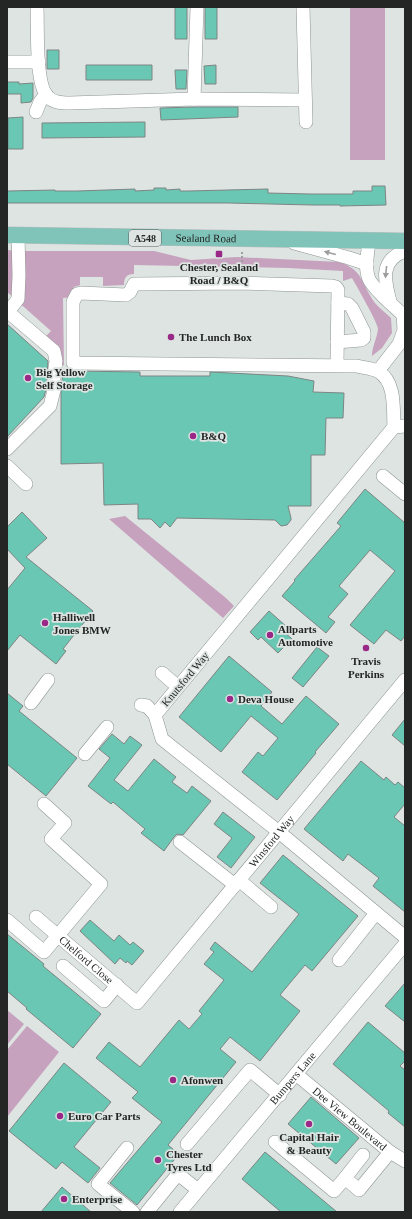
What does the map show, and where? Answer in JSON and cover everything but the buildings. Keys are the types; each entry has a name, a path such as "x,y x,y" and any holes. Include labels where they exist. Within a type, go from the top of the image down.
{"main road":[{"name":"Sealand Road","path":"13,235 405,242"}],"street":[{"path":"37,7 39,74 41,86 47,97 57,102 70,103 194,99 305,100"},
{"path":"194,99 197,7"},
{"path":"304,7 306,122"},
{"path":"7,62 39,62"},
{"path":"36,112 40,102 46,94"},
{"path":"7,449 50,406 54,390 56,361 54,351 7,311 18,299 19,275 13,235"},
{"path":"282,240 367,264"},
{"path":"369,241 367,264 369,278 374,286 403,315 404,330 399,344 378,371"},
{"path":"390,302 386,285 386,271 388,263 396,254 405,251"},
{"path":"337,366 338,290 336,287 332,286 242,283 134,284 130,292 126,295 83,293 77,294 73,302 73,364 337,366 357,366 378,371 385,377 391,388 400,427"},
{"path":"337,342 361,340 364,338 364,332 352,308 348,304 338,303"},
{"name":"Knutsford Way","path":"400,427 155,715 162,739 279,832 405,937"},
{"path":"7,466 26,484"},
{"path":"383,476 405,494"},
{"path":"162,673 178,687"},
{"path":"31,703 48,680"},
{"name":"Winsford Way","path":"137,1003 405,680"},
{"path":"141,705 148,706 155,715"},
{"path":"85,754 107,728"},
{"path":"7,920 44,952 101,884 52,839 65,823 44,804"},
{"path":"180,842 271,907"},
{"path":"339,960 376,913"},
{"name":"Chelford Close","path":"36,917 137,1003"},
{"name":"Bumpers Lane","path":"180,1212 280,1095 405,944"},
{"path":"63,966 104,1001 116,985"},
{"path":"188,1144 250,1070 280,1095"},
{"name":"Dee View Boulevard","path":"296,1074 390,1152 405,1161"},
{"path":"275,1142 334,1191 363,1155"},
{"path":"127,1148 98,1184 133,1212"},
{"path":"345,1178 359,1190 390,1152"},
{"path":"147,1212 178,1174 198,1190"}],"path":[{"path":"242,240 242,283"}],"shaded area":[{"path":"350,7 385,7 385,160 350,160"},
{"path":"7,250 154,251 191,260 236,257 339,262 347,265 358,273 375,303 391,318 392,333 382,348 372,356 378,329 377,325 352,278 343,281 343,271 288,268 134,265 134,274 126,277 124,280 124,285 103,286 103,277 80,277 80,285 74,287 72,297 63,298 64,365 57,366 46,336 51,331 7,292"},
{"path":"125,516 234,606 223,618 109,519"},
{"path":"7,1010 24,1024 7,1045"},
{"path":"27,1026 59,1052 7,1117 7,1050"}],"place":[{"name":"Chester, Sealand Road / B&Q","path":"219,254"},
{"name":"The Lunch Box","path":"171,337"},
{"name":"Big Yellow Self Storage","path":"28,378"},
{"name":"B&Q","path":"193,436"},
{"name":"Halliwell Jones BMW","path":"45,623"},
{"name":"Allparts Automotive","path":"270,635"},
{"name":"Travis Perkins","path":"366,648"},
{"name":"Deva House","path":"230,699"},
{"name":"Afonwen","path":"173,1080"},
{"name":"Euro Car Parts","path":"60,1116"},
{"name":"Capital Hair & Beauty","path":"309,1124"},
{"name":"Chester Tyres Ltd","path":"158,1160"},
{"name":"Enterprise","path":"64,1199"}]}
